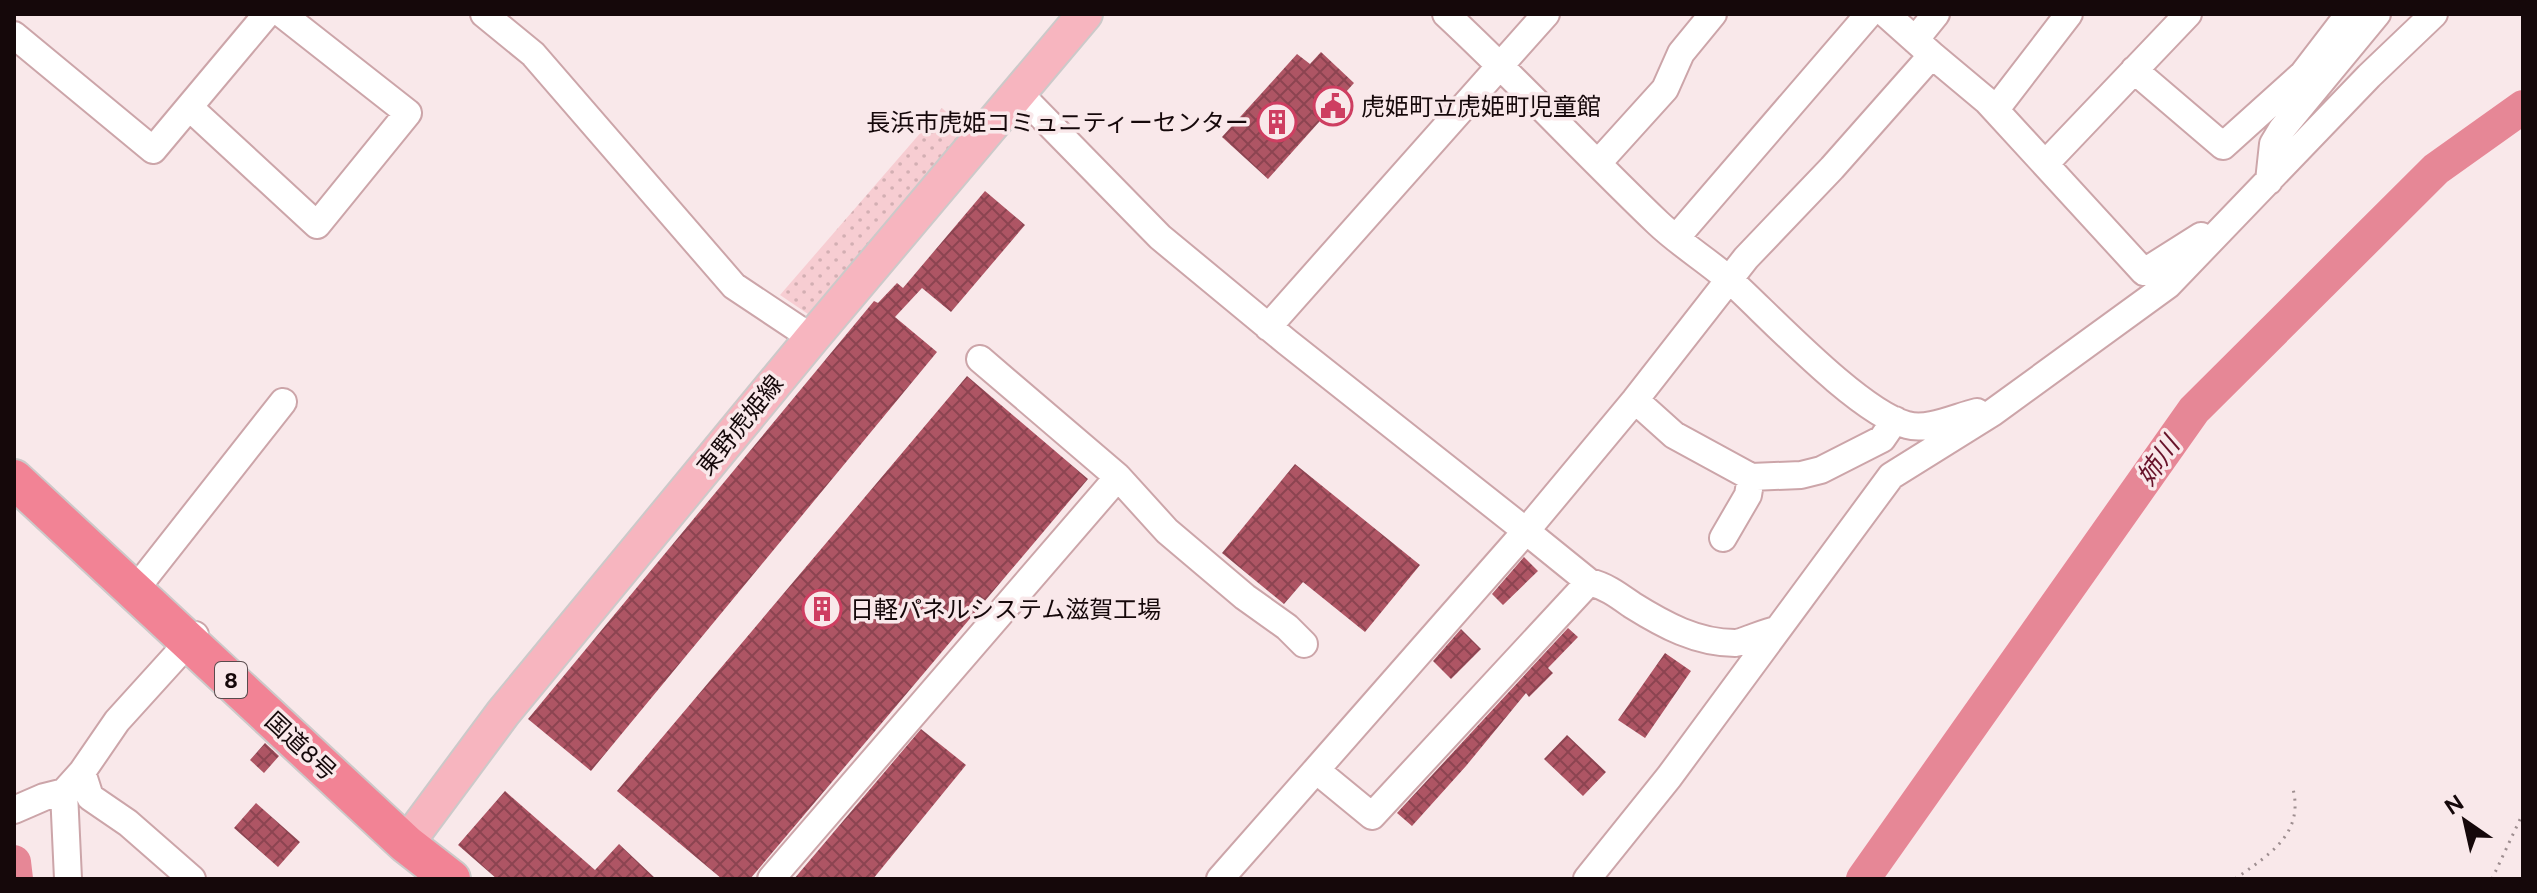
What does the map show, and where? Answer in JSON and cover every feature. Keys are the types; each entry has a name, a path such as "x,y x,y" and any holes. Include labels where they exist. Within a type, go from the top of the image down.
{"highway":[{"name":"国道8号","path":"14,479 192,638 406,844 451,879"}],"main road":[{"name":"東野虎姫線","path":"406,844 503,713 812,338 1085,14"}],"street":[{"path":"14,20 20,14"},
{"path":"14,35 153,150 267,14"},
{"path":"189,107 317,225 408,113 282,14"},
{"path":"484,14 533,54 734,286 812,338"},
{"path":"1446,14 1660,225 1730,280 1813,358 1874,408 1909,426 1942,422 2002,405"},
{"path":"1268,327 1546,14"},
{"path":"1598,163 1665,89 1681,53 1713,14"},
{"path":"1676,238 1869,14"},
{"path":"1886,14 1996,109 2144,272 2232,219"},
{"path":"1220,879 1526,531 1635,400 1746,258 1832,168 1923,47 1936,14"},
{"path":"1996,109 2069,14"},
{"path":"2046,163 2188,14"},
{"path":"2134,70 2223,146 2303,74 2349,14"},
{"path":"2269,181 2273,144 2282,129 2377,14"},
{"path":"1587,879 1669,777 1891,476 2002,405 2168,285 2369,76 2434,14"},
{"path":"1018,92 1160,237 1268,327 1589,582 1603,585 1669,628 1702,639 1739,643 1756,634 1776,630"},
{"path":"980,359 1118,477 1167,531 1304,644"},
{"path":"1635,400 1674,435 1751,477 1801,475 1821,470 1882,439 1895,420"},
{"path":"135,590 283,402"},
{"path":"771,879 1118,477"},
{"path":"1723,538 1748,495 1751,477"},
{"path":"1316,770 1372,816 1589,582"},
{"path":"14,810 54,794 82,772 117,721 192,638"},
{"path":"82,772 90,797 128,823 192,879"},
{"path":"54,794 68,879"}],"path":[{"path":"2235,879 2278,845 2288,832 2296,817 2297,802 2292,785"},
{"path":"2492,879 2523,813"}],"shaded area":[{"path":"942,108 965,130 808,314 780,295"}],"building":[{"name":"長浜市虎姫コミュニティーセンター","path":"1321,52 1354,83 1268,179 1222,137 1297,54 1310,64"},
{"path":"985,191 1025,225 951,312 922,288 895,317 937,352 591,771 528,719 874,301 878,303 897,283 903,288"},
{"path":"967,376 1088,479 750,879 722,879 617,791"},
{"path":"1295,464 1420,565 1365,632 1303,582 1284,604 1222,553"},
{"path":"1524,557 1538,571 1503,605 1492,594"},
{"path":"1568,628 1578,637 1548,668 1553,673 1529,697 1526,693 1412,826 1397,813"},
{"path":"1461,629 1481,649 1451,679 1433,661"},
{"path":"1665,653 1691,671 1645,738 1618,720"},
{"path":"921,729 966,765 873,879 794,879"},
{"path":"1567,735 1606,772 1583,796 1544,759"},
{"path":"265,743 279,756 264,773 250,760"},
{"path":"505,791 595,870 619,844 656,879 497,879 458,845"},
{"path":"256,803 300,842 278,867 234,828"}],"waterway":[{"name":"姉川","path":"1863,879 2194,410 2436,169 2523,107"},
{"path":"14,862 16,879"}],"place":[{"name":"虎姫町立虎姫町児童館","path":"1333,106"},
{"name":"長浜市虎姫コミュニティーセンター","path":"1277,122"},
{"name":"日軽パネルシステム滋賀工場","path":"822,609"}]}
